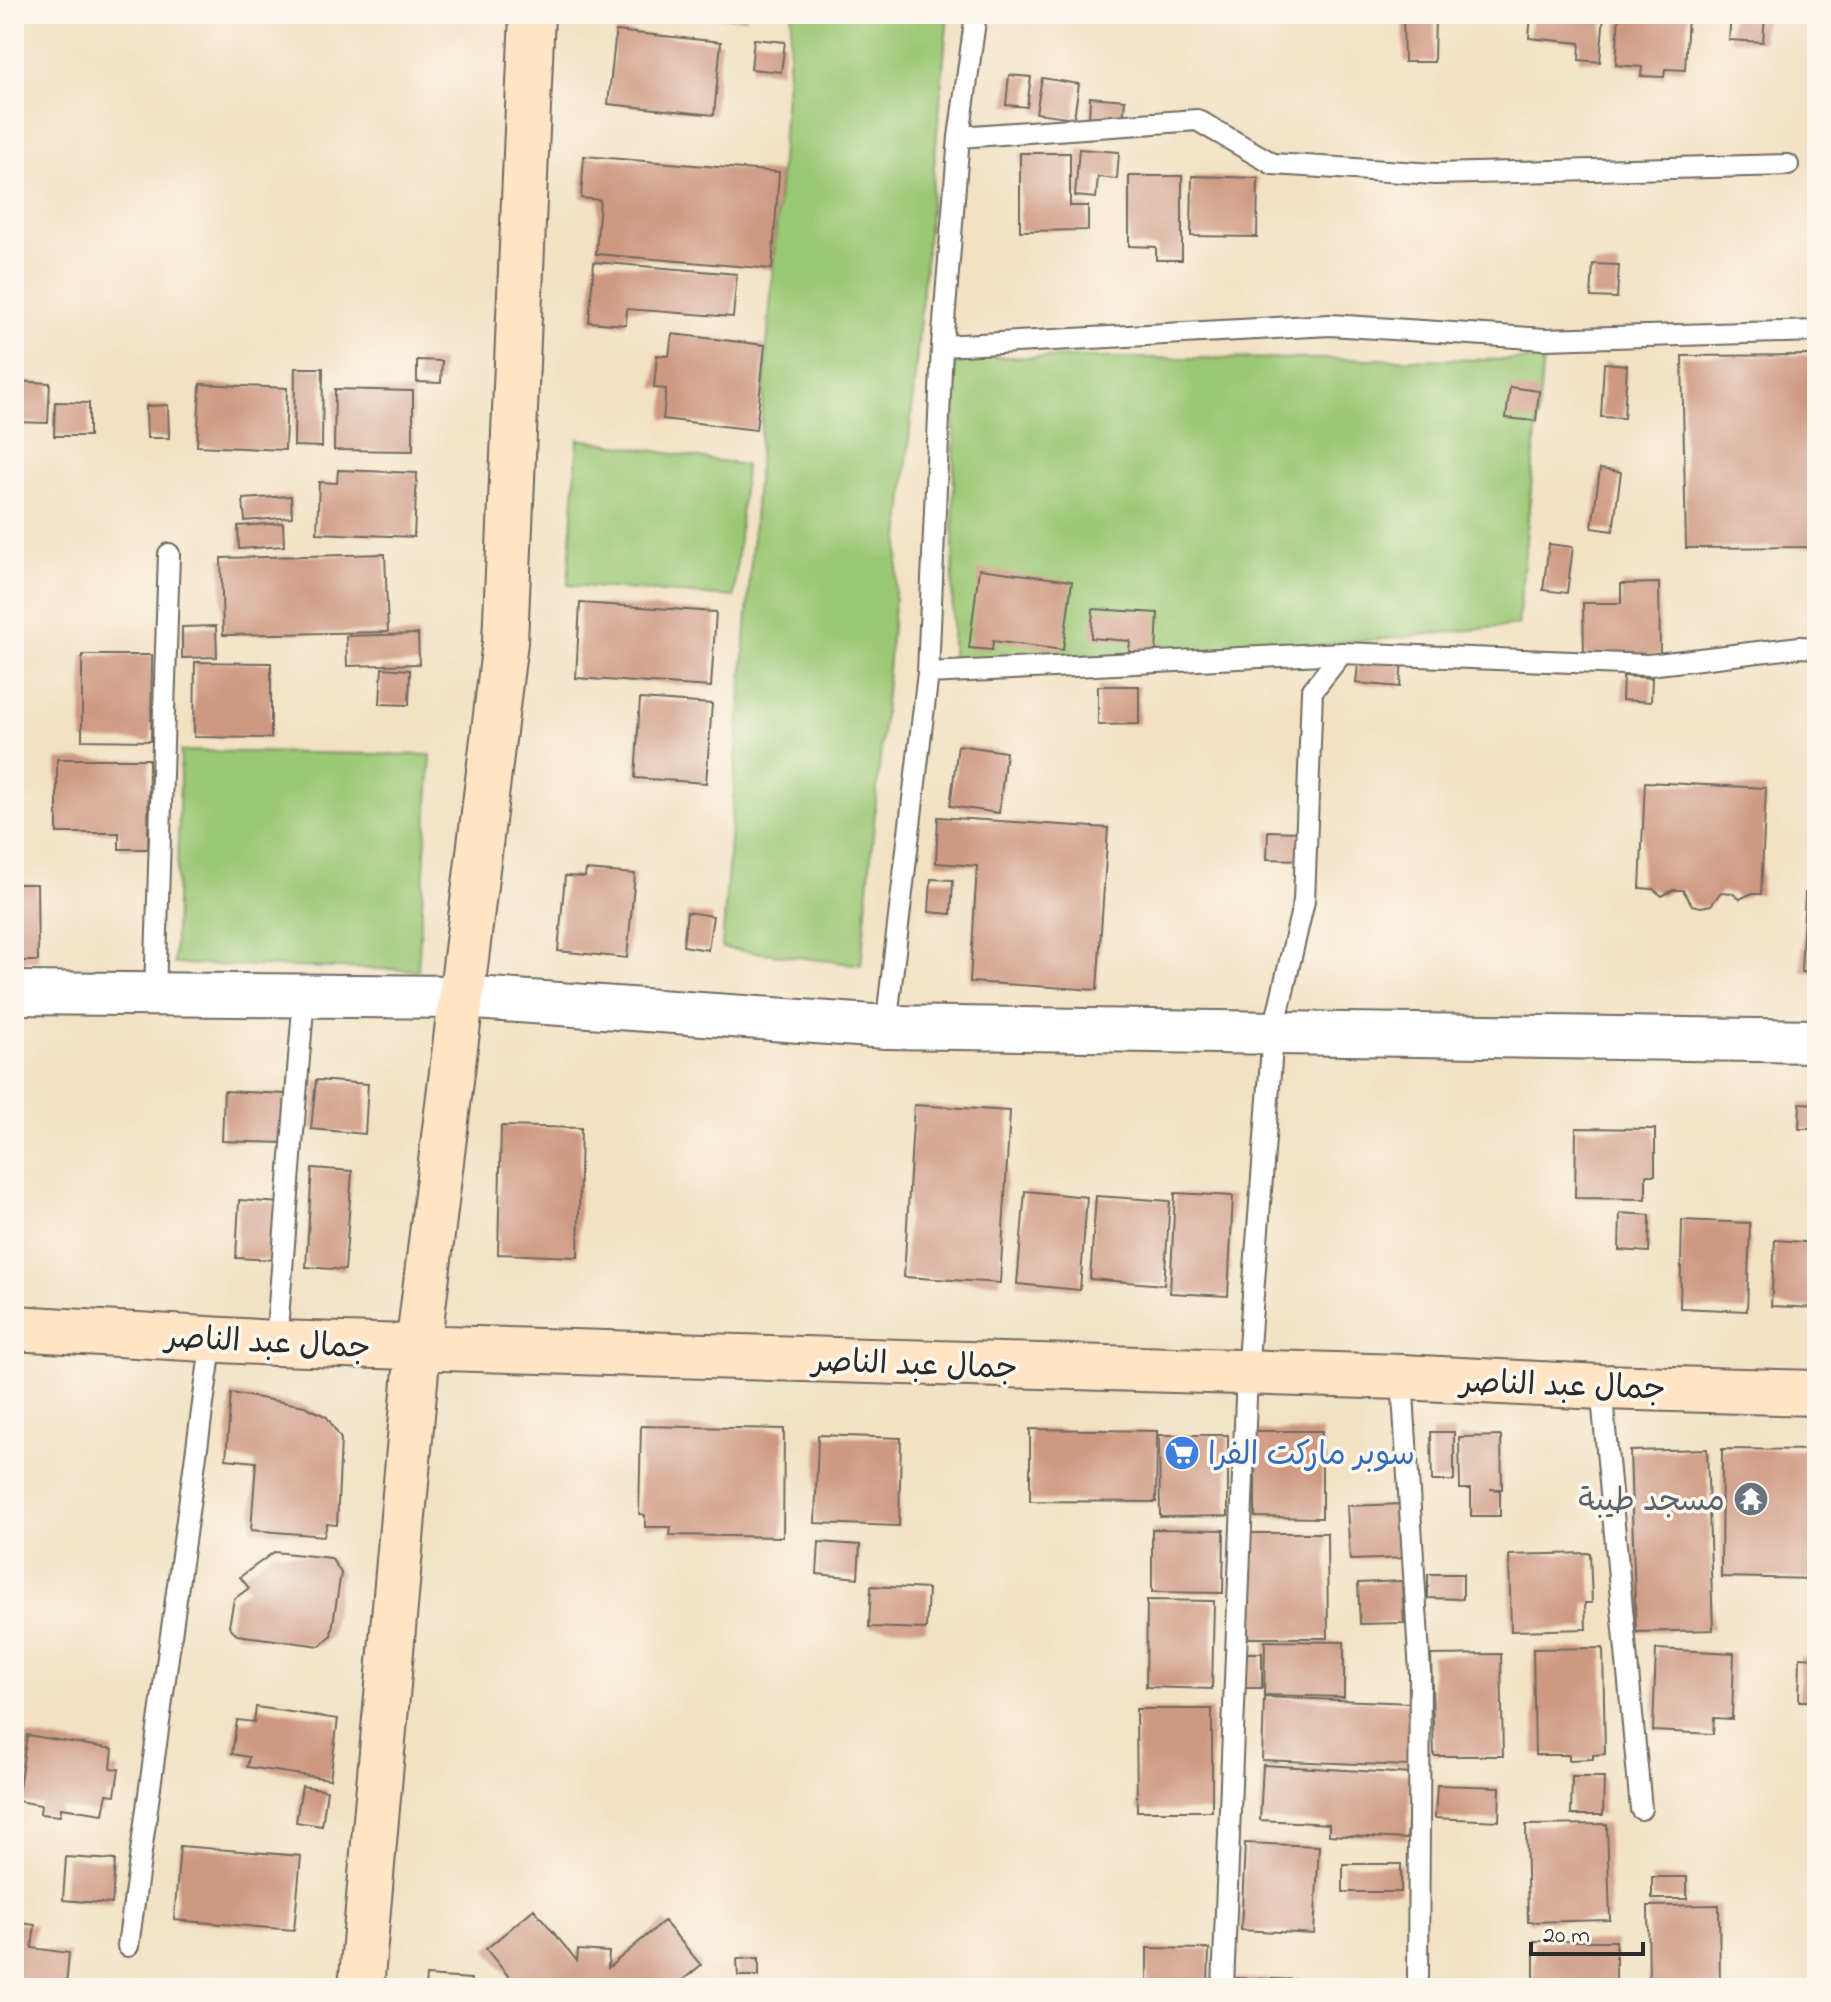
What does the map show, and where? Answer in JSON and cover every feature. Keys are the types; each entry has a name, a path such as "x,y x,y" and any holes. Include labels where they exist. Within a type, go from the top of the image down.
{"street":[{"path":"361,1988 418,1348 505,642 532,14"},
{"path":"14,993 461,997 886,1027 1817,1041"},
{"name":"جمال عبد الناصر","path":"14,1328 276,1343 1402,1377 1817,1393"}],"lane":[{"path":"886,1027 928,673 942,346 959,137 976,14"},
{"path":"959,137 1197,120 1273,164 1435,174 1788,165"},
{"path":"942,346 1330,325 1545,339 1817,331"},
{"path":"155,994 169,554"},
{"path":"928,673 1342,653 1649,665 1800,647 1817,648"},
{"path":"1223,1988 1247,1373 1273,1034 1304,901 1312,691 1342,653"},
{"path":"276,1343 304,996"},
{"path":"128,1946 212,1339"},
{"path":"1402,1377 1420,1673 1418,1977"},
{"path":"1601,1387 1641,1809"}],"green space":[{"path":"792,14 948,14 861,965 722,948"},
{"path":"955,357 1543,360 1518,625 1235,654 952,666"},
{"path":"578,439 745,465 734,597 568,585"},
{"path":"181,751 431,755 418,970 174,964"}],"building":[{"path":"704,14 747,14 746,19 703,17"},
{"path":"1403,14 1435,14 1434,62 1404,62"},
{"path":"1531,14 1604,14 1600,62 1579,60 1580,43 1529,38"},
{"path":"1619,14 1688,16 1685,70 1665,69 1664,77 1641,76 1642,67 1616,65"},
{"path":"1731,14 1765,14 1763,42 1729,40"},
{"path":"616,31 721,42 714,115 608,104"},
{"path":"754,39 785,42 781,72 751,69"},
{"path":"1009,75 1031,77 1027,107 1006,105"},
{"path":"1042,78 1079,84 1074,118 1036,113"},
{"path":"1090,97 1125,100 1123,122 1089,120"},
{"path":"1079,149 1119,152 1117,179 1098,177 1096,198 1075,196"},
{"path":"1020,153 1070,153 1070,206 1088,206 1088,230 1020,231"},
{"path":"584,156 779,172 772,269 596,254 600,200 581,198"},
{"path":"1129,176 1182,176 1182,260 1156,260 1156,247 1129,246"},
{"path":"1192,176 1258,178 1257,237 1191,236"},
{"path":"594,262 737,274 733,317 627,309 626,325 589,322"},
{"path":"1593,264 1619,265 1617,298 1591,297"},
{"path":"672,334 765,345 756,430 663,419 666,389 654,388 657,355 669,356"},
{"path":"1817,355 1817,547 1686,548 1682,356"},
{"path":"417,360 442,361 441,383 417,382"},
{"path":"1604,363 1627,365 1624,418 1601,417"},
{"path":"295,368 323,368 322,447 294,446"},
{"path":"14,381 50,383 48,423 14,422"},
{"path":"200,384 287,388 285,450 197,446"},
{"path":"1510,387 1539,391 1536,421 1506,418"},
{"path":"335,389 413,391 413,451 334,450"},
{"path":"55,402 89,403 89,436 54,436"},
{"path":"168,405 169,438 147,438 146,406"},
{"path":"1600,469 1621,472 1613,531 1592,528"},
{"path":"338,470 417,473 414,537 317,533 319,482 337,483"},
{"path":"291,496 292,517 245,521 243,499"},
{"path":"283,523 284,546 239,549 238,526"},
{"path":"1549,544 1573,547 1567,593 1543,590"},
{"path":"385,554 388,632 223,635 221,558"},
{"path":"979,569 1072,581 1063,650 993,641 992,650 969,648"},
{"path":"1659,583 1660,655 1584,656 1583,603 1621,603 1621,584"},
{"path":"580,603 716,612 711,687 576,678"},
{"path":"1093,609 1158,613 1156,653 1129,652 1130,641 1091,638"},
{"path":"216,626 217,657 182,658 182,627"},
{"path":"418,634 419,664 347,666 346,636"},
{"path":"1359,654 1402,658 1400,687 1356,683"},
{"path":"82,655 152,655 151,741 82,740"},
{"path":"195,662 271,663 271,738 194,737"},
{"path":"382,668 410,670 409,705 380,704"},
{"path":"1623,676 1652,678 1651,702 1622,700"},
{"path":"1098,686 1139,686 1139,724 1098,725"},
{"path":"640,699 712,704 706,783 635,778"},
{"path":"958,745 1006,752 999,813 950,806"},
{"path":"57,759 149,759 148,849 119,849 119,833 57,833"},
{"path":"1645,782 1766,788 1761,894 1750,894 1740,899 1732,893 1721,892 1711,905 1701,907 1692,905 1683,890 1673,890 1662,896 1653,889 1640,888"},
{"path":"938,817 1108,828 1097,990 970,982 977,866 936,863"},
{"path":"1268,831 1299,832 1299,860 1267,859"},
{"path":"586,870 635,874 627,958 558,951 565,876 585,877"},
{"path":"931,879 953,880 951,914 929,912"},
{"path":"14,884 37,884 38,961 14,961"},
{"path":"1805,893 1817,894 1817,973 1801,972"},
{"path":"687,912 713,916 708,950 683,946"},
{"path":"316,1080 368,1084 365,1134 311,1129"},
{"path":"224,1091 285,1094 284,1143 222,1141"},
{"path":"1800,1103 1817,1104 1817,1129 1799,1129"},
{"path":"914,1105 1010,1111 1000,1283 904,1277"},
{"path":"501,1126 581,1128 578,1257 498,1254"},
{"path":"1576,1128 1655,1129 1655,1175 1646,1175 1646,1199 1575,1198"},
{"path":"312,1168 352,1171 345,1270 306,1267"},
{"path":"1025,1191 1087,1197 1080,1290 1017,1284"},
{"path":"1175,1193 1233,1196 1228,1296 1170,1293"},
{"path":"1096,1196 1170,1201 1164,1285 1090,1279"},
{"path":"239,1200 281,1203 277,1260 236,1258"},
{"path":"1620,1213 1650,1215 1649,1252 1619,1250"},
{"path":"1682,1220 1750,1223 1747,1311 1680,1308"},
{"path":"1775,1240 1817,1243 1817,1308 1771,1306"},
{"path":"231,1393 305,1406 327,1417 341,1439 337,1525 327,1524 324,1536 251,1530 256,1462 226,1459"},
{"path":"641,1426 784,1429 783,1537 670,1535 671,1527 645,1527 645,1515 639,1514"},
{"path":"1030,1429 1157,1431 1156,1502 1030,1501"},
{"path":"1255,1431 1322,1431 1322,1518 1255,1517"},
{"path":"1431,1432 1454,1432 1454,1481 1432,1481"},
{"path":"818,1435 901,1438 899,1526 815,1523"},
{"path":"1159,1435 1228,1435 1228,1516 1160,1517"},
{"path":"1501,1436 1502,1489 1490,1489 1500,1490 1500,1516 1471,1516 1471,1489 1460,1489 1459,1437"},
{"path":"1707,1449 1713,1630 1636,1632 1630,1451"},
{"path":"1722,1449 1817,1450 1817,1579 1721,1577"},
{"path":"1405,1504 1407,1558 1350,1560 1347,1506"},
{"path":"1152,1529 1224,1530 1223,1593 1152,1592"},
{"path":"1247,1533 1327,1533 1328,1638 1248,1638"},
{"path":"819,1542 860,1545 858,1578 817,1574"},
{"path":"274,1552 331,1558 341,1573 331,1636 320,1646 237,1635 229,1626 234,1599 249,1588 240,1577"},
{"path":"1590,1553 1592,1603 1585,1603 1586,1629 1511,1631 1509,1555"},
{"path":"1428,1574 1463,1574 1463,1599 1428,1598"},
{"path":"1402,1581 1404,1623 1360,1624 1358,1583"},
{"path":"871,1586 928,1589 926,1629 869,1627"},
{"path":"1147,1600 1214,1601 1212,1689 1146,1687"},
{"path":"1265,1641 1344,1642 1344,1697 1264,1695"},
{"path":"1603,1648 1605,1754 1593,1755 1593,1759 1569,1760 1569,1755 1535,1755 1533,1649"},
{"path":"1656,1649 1734,1653 1732,1719 1714,1718 1713,1734 1653,1731"},
{"path":"1237,1653 1262,1653 1262,1688 1237,1688"},
{"path":"1501,1654 1503,1756 1434,1756 1431,1655"},
{"path":"1800,1657 1817,1658 1817,1701 1799,1701"},
{"path":"1264,1697 1412,1703 1409,1766 1262,1760"},
{"path":"256,1707 338,1719 330,1779 247,1767 249,1757 232,1754 237,1720 254,1722"},
{"path":"1136,1709 1212,1709 1212,1811 1137,1811"},
{"path":"27,1735 113,1749 111,1768 119,1769 115,1795 107,1794 103,1814 61,1808 60,1816 40,1814 41,1805 17,1801"},
{"path":"1263,1765 1411,1774 1407,1839 1329,1835 1329,1824 1260,1820"},
{"path":"1572,1777 1604,1777 1603,1815 1571,1815"},
{"path":"1437,1785 1500,1787 1499,1821 1435,1818"},
{"path":"302,1786 327,1790 322,1826 296,1822"},
{"path":"1607,1824 1610,1920 1528,1922 1526,1825"},
{"path":"1245,1843 1319,1846 1314,1934 1241,1930"},
{"path":"180,1846 301,1856 294,1930 174,1920"},
{"path":"66,1857 115,1860 112,1904 63,1900"},
{"path":"1343,1864 1401,1864 1401,1892 1343,1892"},
{"path":"1652,1877 1687,1877 1687,1899 1652,1899"},
{"path":"1719,1905 1720,1988 1649,1988 1648,1906"},
{"path":"534,1909 577,1961 578,1950 609,1952 608,1968 664,1921 701,1965 673,1988 610,1988 607,1985 605,1988 518,1988 486,1949"},
{"path":"14,1922 35,1925 32,1948 69,1953 66,1988 14,1988"},
{"path":"1534,1941 1616,1941 1616,1988 1534,1988"},
{"path":"1147,1948 1209,1949 1208,1988 1147,1988"},
{"path":"759,1958 759,1976 738,1976 737,1959"},
{"path":"426,1976 471,1979 470,1988 425,1988"},
{"path":"1235,1978 1310,1980 1310,1988 1235,1988"}],"place":[{"name":"سوبر ماركت الفرا","path":"1182,1453"},
{"name":"مسجد طيبة","path":"1751,1499"}]}
